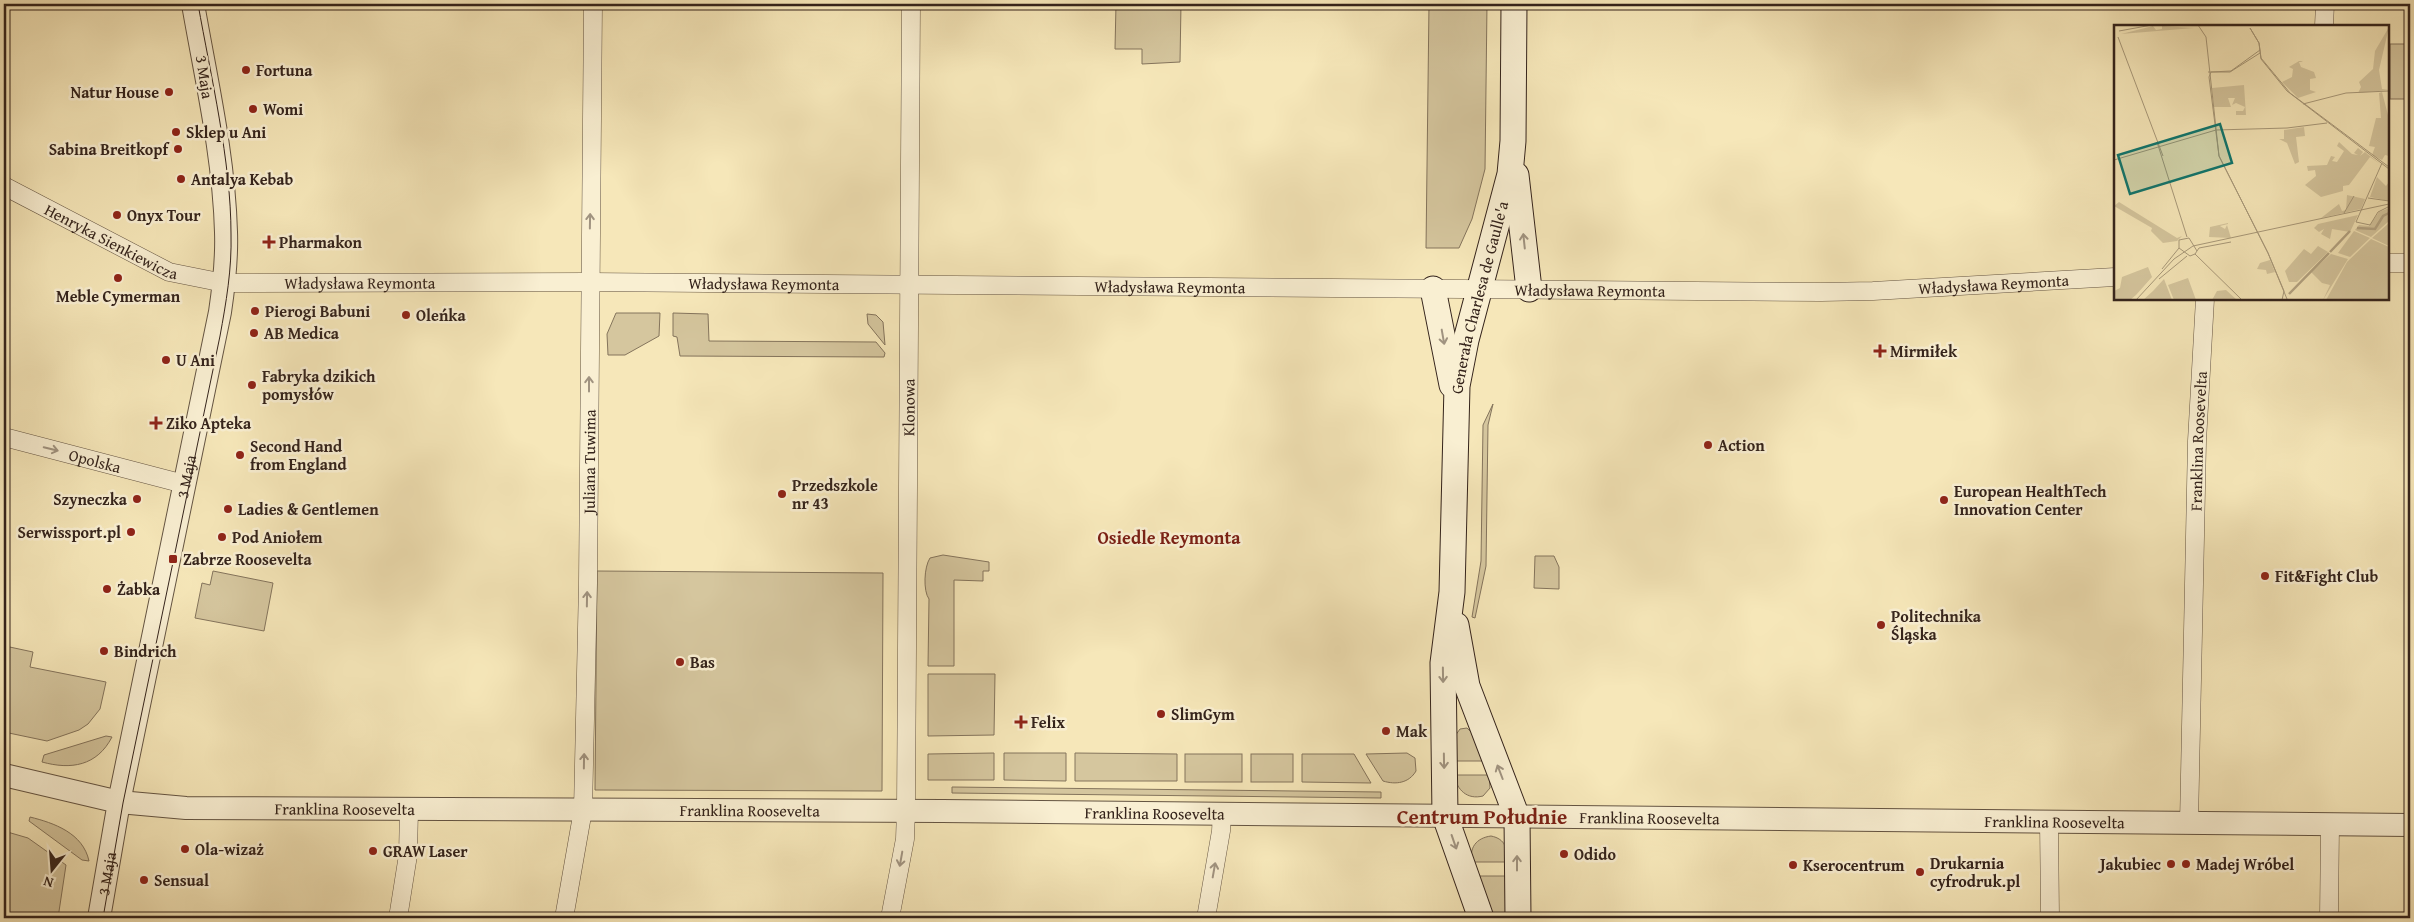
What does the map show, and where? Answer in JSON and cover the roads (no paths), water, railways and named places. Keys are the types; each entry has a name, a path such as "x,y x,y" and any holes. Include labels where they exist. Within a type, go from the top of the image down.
{"main road":[{"name":"Generała Charlesa de Gaulle'a","path":"1481,918 1445,816 1443,663 1452,592 1456,402 1462,356 1507,187 1512,142 1514,4"},
{"path":"1512,142 1529,289"},
{"path":"1434,289 1456,402"},
{"name":"Generała Charlesa de Gaulle'a","path":"1452,592 1458,646 1467,686 1517,817 1518,918"}],"street":[{"name":"3 Maja","path":"99,918 119,802 224,283 226,255 225,211 193,4"},
{"name":"Juliana Tuwima","path":"564,918 583,810 588,583 592,4"},
{"name":"Klonowa","path":"890,918 905,839 906,810 908,285 912,4"},
{"path":"2324,25 2325,4"},
{"name":"Henryka Sienkiewicza","path":"4,186 169,272 224,283"},
{"path":"2389,263 2410,262"},
{"name":"Władysława Reymonta","path":"224,283 590,282 1873,292 2114,277"},
{"name":"Franklina Roosevelta","path":"2189,823 2197,441 2205,300"},
{"name":"Opolska","path":"4,438 184,484"},
{"name":"Franklina Roosevelta","path":"4,776 119,802 186,808 906,810 2410,825"},
{"path":"398,918 408,855 409,809"},
{"path":"1206,918 1221,831 1222,813"},
{"path":"2049,821 2050,918"},
{"path":"2329,918 2330,825"}],"tram line":[{"path":"103,918 123,803 220,336 230,273 231,234 228,178 198,4"}],"place":[{"name":"Fortuna","path":"246,70"},
{"name":"Natur House","path":"169,92"},
{"name":"Womi","path":"253,109"},
{"name":"Sklep u Ani","path":"176,132"},
{"name":"Sabina Breitkopf","path":"178,149"},
{"name":"Antalya Kebab","path":"181,179"},
{"name":"Onyx Tour","path":"117,215"},
{"name":"Pharmakon","path":"269,242"},
{"name":"Meble Cymerman","path":"118,278"},
{"name":"Pierogi Babuni","path":"255,311"},
{"name":"Oleńka","path":"406,315"},
{"name":"AB Medica","path":"254,333"},
{"name":"Mirmiłek","path":"1880,351"},
{"name":"U Ani","path":"166,360"},
{"name":"Fabryka dzikich pomysłów","path":"252,385"},
{"name":"Ziko Apteka","path":"156,423"},
{"name":"Action","path":"1708,445"},
{"name":"Second Hand from England","path":"240,455"},
{"name":"Przedszkole nr 43","path":"782,494"},
{"name":"Szyneczka","path":"137,499"},
{"name":"European HealthTech Innovation Center","path":"1944,500"},
{"name":"Ladies & Gentlemen","path":"228,509"},
{"name":"Serwissport.pl","path":"131,532"},
{"name":"Pod Aniołem","path":"222,537"},
{"name":"Zabrze Roosevelta","path":"173,559"},
{"name":"Fit&Fight Club","path":"2265,576"},
{"name":"Żabka","path":"107,589"},
{"name":"Politechnika Śląska","path":"1881,625"},
{"name":"Bindrich","path":"104,651"},
{"name":"Bas","path":"680,662"},
{"name":"SlimGym","path":"1161,714"},
{"name":"Felix","path":"1021,722"},
{"name":"Mak","path":"1386,731"},
{"name":"Ola-wizaż","path":"185,849"},
{"name":"GRAW Laser","path":"373,851"},
{"name":"Odido","path":"1564,854"},
{"name":"Jakubiec","path":"2171,864"},
{"name":"Madej Wróbel","path":"2186,864"},
{"name":"Kserocentrum","path":"1793,865"},
{"name":"Drukarnia cyfrodruk.pl","path":"1920,872"},
{"name":"Sensual","path":"144,880"}],"district":[{"name":"Osiedle Reymonta","path":"1169,537"},
{"name":"Centrum Południe","path":"1482,816"}]}
